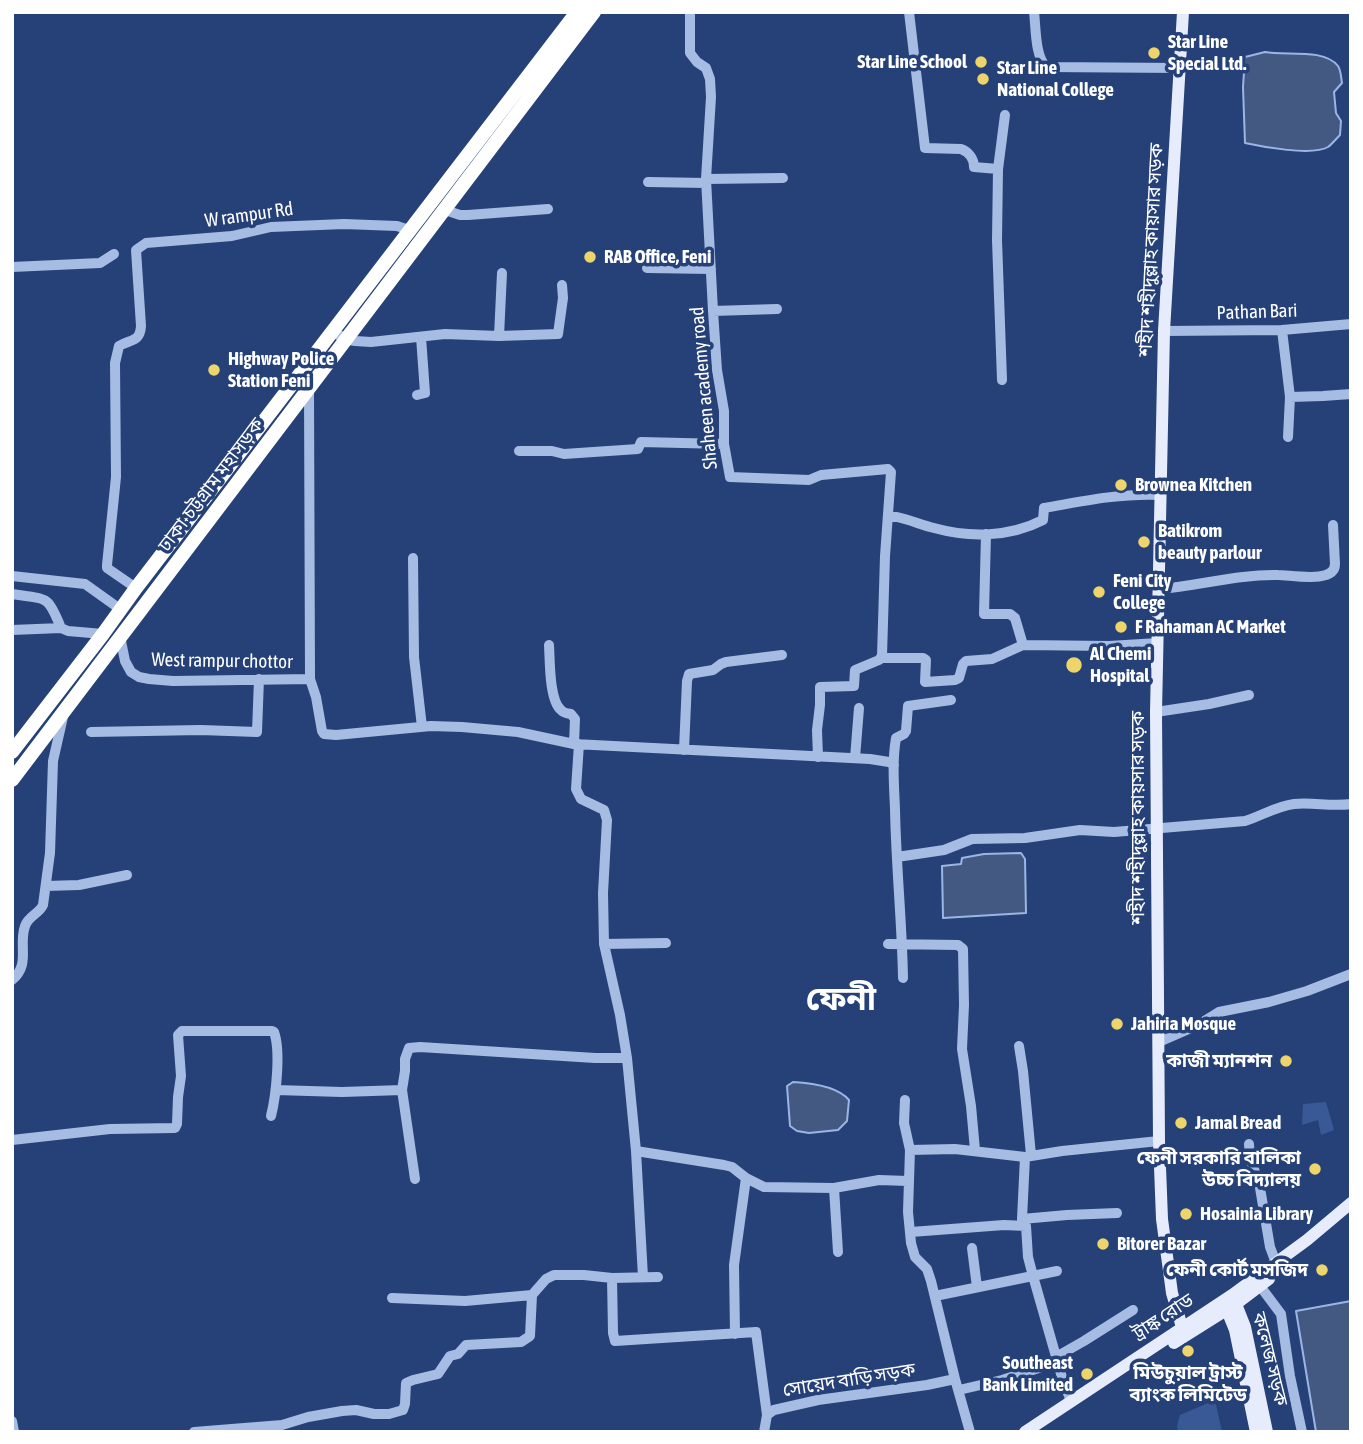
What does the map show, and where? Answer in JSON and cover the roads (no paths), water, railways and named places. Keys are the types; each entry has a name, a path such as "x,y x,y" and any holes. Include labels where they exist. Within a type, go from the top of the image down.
{"highway":[{"name":"ঢাকা-চট্টগ্রাম মহাসড়ক","path":"12,780 309,389 339,336 410,230 577,12"},
{"name":"ঢাকা-চট্টগ্রাম মহাসড়ক","path":"12,752 136,588 339,336 445,210 594,12"}],"main road":[{"name":"শহীদ শহীদুল্লাহ কায়সার সড়ক","path":"1184,12 1167,331 1161,495 1164,588 1158,643 1163,1040 1169,1218 1185,1325"},
{"name":"শহীদ শহীদুল্লাহ কায়সার সড়ক","path":"1160,711 1167,331 1190,12"},
{"name":"শহীদ শহীদুল্লাহ কায়সার সড়ক","path":"1163,1040 1159,1141 1163,1227 1172,1293 1185,1325"},
{"name":"ট্রাঙ্ক রোড","path":"1038,1432 1177,1340 1229,1302 1351,1203"},
{"name":"ট্রাঙ্ক রোড","path":"1025,1432 1185,1325 1259,1286 1351,1213"},
{"name":"কলেজ সড়ক","path":"1229,1302 1256,1432"},
{"name":"কলেজ সড়ক","path":"1229,1302 1245,1327 1267,1432"}],"street":[{"name":"Shaheen academy road","path":"690,12 690,53 696,62 706,68 710,79 706,181 717,370 724,411 724,444 729,474 733,478 809,480 821,475 891,472 881,658"},
{"path":"909,12 925,148 961,149 973,159 974,167 998,169"},
{"path":"1034,12 1039,55 1046,67 1180,68"},
{"path":"1002,380 996,258 998,169 1005,115"},
{"path":"648,182 783,177"},
{"path":"445,210 468,215 548,209"},
{"name":"W rampur Rd","path":"136,588 107,568 107,565 116,477 115,363 119,346 141,335 136,250 146,243 232,236 271,226 397,226 410,230"},
{"path":"12,267 100,263 114,254"},
{"path":"646,268 711,269"},
{"path":"499,336 502,273"},
{"path":"339,336 371,342 444,334 558,334 562,285"},
{"path":"713,311 777,309"},
{"name":"Pathan Bari","path":"1167,331 1282,330 1351,324"},
{"path":"1282,330 1290,397 1288,438"},
{"path":"417,395 425,393 421,337"},
{"path":"309,389 310,679 324,734 462,727 517,732 577,744 855,758 894,765"},
{"path":"1290,397 1351,394"},
{"path":"519,452 552,451 564,454 638,449 641,442 724,444"},
{"path":"888,517 904,518 951,532 1001,533 1043,520 1044,508 1119,495 1161,495"},
{"path":"1164,588 1268,574 1309,578 1333,573 1333,524"},
{"path":"986,534 984,614 1010,614 1015,618 1023,645"},
{"path":"412,558 414,657 422,727"},
{"path":"12,576 85,584 120,609"},
{"path":"12,594 45,599 51,604 61,628"},
{"path":"12,630 61,628 103,634"},
{"name":"West rampur chottor","path":"120,636 125,661 131,672 139,677 173,681 310,679"},
{"path":"818,757 820,687 854,686 854,672 857,668 881,658 923,658 926,660 925,682 955,680 959,678 966,661 992,659 1023,645 1109,646 1158,643"},
{"path":"549,645 553,690 558,706 575,719 576,789 581,799 604,810 607,820 603,893 604,944 627,1058 636,1151 643,1277"},
{"path":"684,750 689,674 713,670 726,662 782,655"},
{"path":"91,732 257,732 259,680"},
{"path":"1160,711 1249,695"},
{"path":"903,978 894,765 896,738 906,731 908,706 951,700"},
{"path":"855,758 859,708"},
{"path":"12,980 22,967 25,926 28,919 41,909 46,886 50,853 53,761 64,713"},
{"path":"897,857 944,850 972,839 1025,838 1080,830 1114,832 1245,821 1294,804 1351,804"},
{"path":"46,886 79,885 127,875"},
{"path":"604,944 666,943"},
{"path":"888,944 958,945 963,949 962,1049 975,1150"},
{"path":"1163,1040 1198,1025 1219,1012 1269,1002 1351,974"},
{"path":"12,1140 110,1129 175,1128 181,1076 178,1035 182,1031 274,1032 277,1043 276,1090 271,1116"},
{"path":"1019,1046 1028,1156 1024,1222 1028,1257 1071,1401"},
{"path":"415,1178 402,1090 405,1059 409,1048 627,1058"},
{"path":"276,1090 402,1090"},
{"path":"905,1101 904,1123 910,1150 908,1212 911,1243 915,1257 927,1269 970,1432"},
{"path":"910,1150 975,1150 1028,1156 1159,1141"},
{"path":"1249,1144 1250,1159 1259,1182 1270,1247 1276,1263"},
{"path":"636,1151 732,1167 764,1187 834,1188 880,1180 908,1181"},
{"path":"735,1334 734,1265 746,1178"},
{"path":"834,1188 838,1252"},
{"path":"911,1232 1004,1225 1067,1214 1117,1213"},
{"path":"972,1248 977,1287"},
{"path":"935,1296 1057,1271"},
{"path":"194,1432 282,1425 342,1411 356,1410 374,1414 403,1410 406,1383 438,1374 450,1356 458,1354 466,1345 521,1342 530,1336 532,1295 546,1279 554,1275 658,1277"},
{"path":"612,1278 615,1340 756,1332 767,1415"},
{"path":"1259,1286 1281,1314 1302,1432"},
{"path":"392,1298 465,1301 532,1295"},
{"path":"958,1390 1002,1380 1054,1363 1056,1357 1133,1310"},
{"name":"সোয়েদ বাড়ি সড়ক","path":"764,1432 767,1415 774,1410 817,1399 954,1379"},
{"path":"12,1421 14,1432"}],"place":[{"name":"Star Line Special Ltd.","path":"1154,53"},
{"name":"Star Line School","path":"981,62"},
{"name":"Star Line National College","path":"983,79"},
{"name":"RAB Office, Feni","path":"590,257"},
{"name":"Highway Police Station Feni","path":"214,370"},
{"name":"Brownea Kitchen","path":"1121,485"},
{"name":"Batikrom beauty parlour","path":"1144,542"},
{"name":"Feni City College","path":"1099,592"},
{"name":"F Rahaman AC Market","path":"1121,627"},
{"name":"Al Chemi Hospital","path":"1074,665"},
{"name":"Jahiria Mosque","path":"1117,1024"},
{"name":"কাজী ম্যানশন","path":"1286,1061"},
{"name":"Jamal Bread","path":"1181,1123"},
{"name":"ফেনী সরকারি বালিকা উচ্চ বিদ্যালয়","path":"1315,1169"},
{"name":"Hosainia Library","path":"1186,1214"},
{"name":"Bitorer Bazar","path":"1103,1244"},
{"name":"ফেনী কোর্ট মসজিদ","path":"1322,1270"},
{"name":"মিউচুয়াল ট্রাস্ট ব্যাংক লিমিটেড","path":"1188,1351"},
{"name":"Southeast Bank Limited","path":"1087,1374"}],"district":[{"name":"ফেনী","path":"841,1000"}]}
